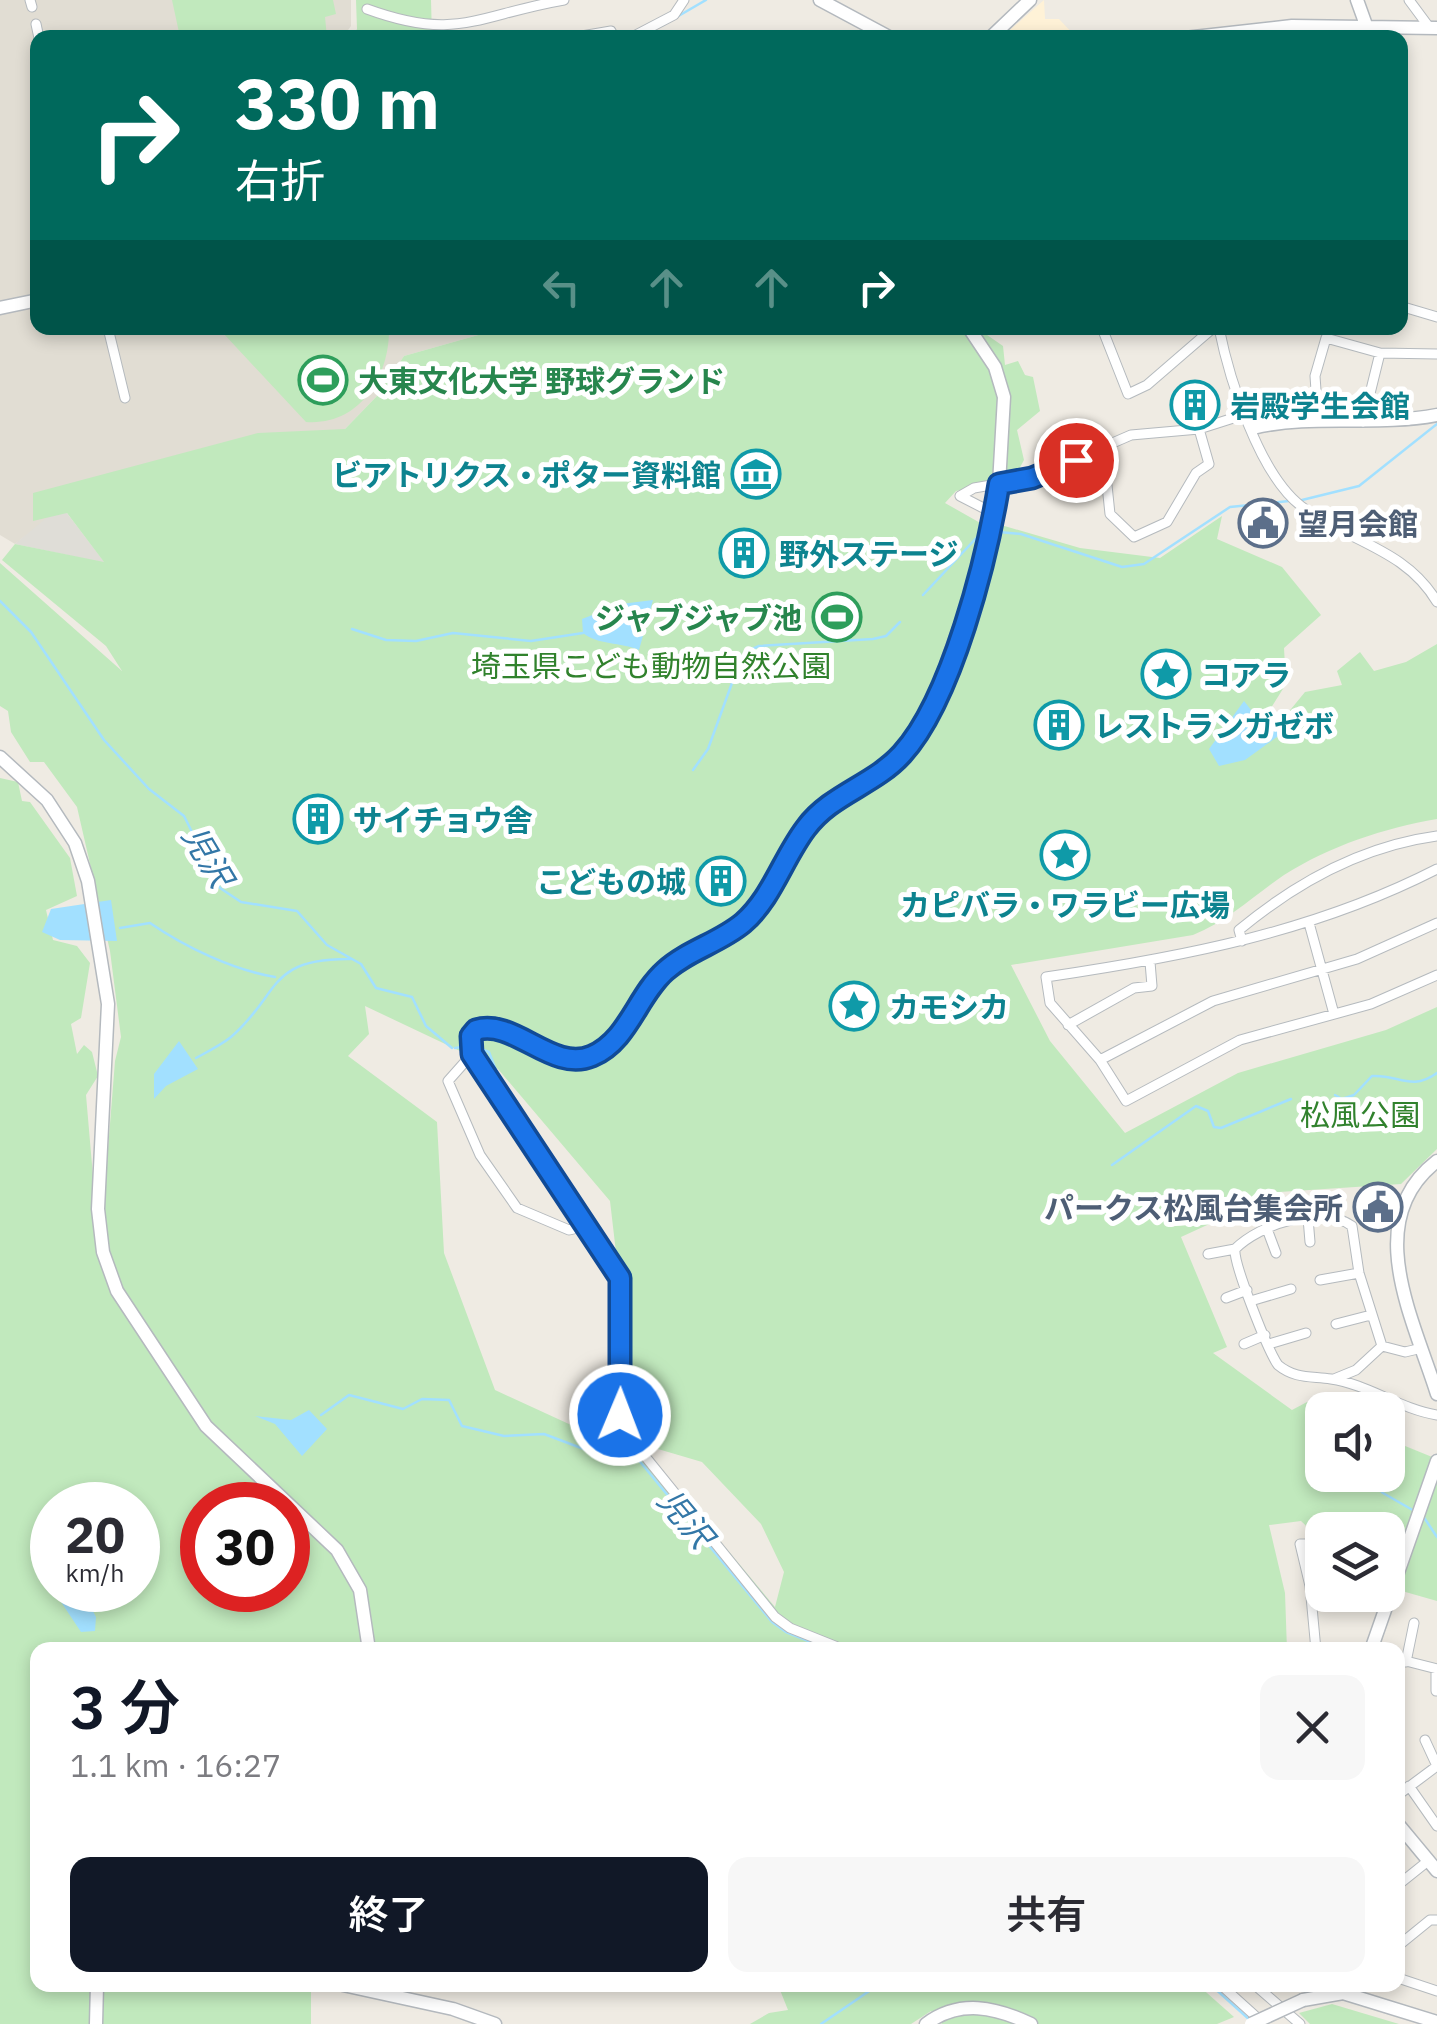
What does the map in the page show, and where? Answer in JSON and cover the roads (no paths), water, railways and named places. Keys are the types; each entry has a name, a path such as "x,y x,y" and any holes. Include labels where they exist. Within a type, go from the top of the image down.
{"street":[{"path":"367,9 424,27 445,28 564,0"},
{"path":"645,30 674,15 684,0"},
{"path":"820,0 876,30"},
{"path":"998,30 1030,0"},
{"path":"1357,0 1357,29"},
{"path":"1410,0 1433,28"},
{"path":"36,24 37,30"},
{"path":"1236,30 1433,28"},
{"path":"0,308 30,302"},
{"path":"1408,308 1437,317"},
{"path":"110,335 125,398"},
{"path":"584,1216 578,1228 569,1230 517,1208 489,1170 448,1081 471,1049 476,1030 491,1028 561,1056 591,1056 618,1038 662,973 686,954 742,924 806,828 827,805 899,758 924,726 951,658 994,514 999,484 1004,397 995,367 974,335"},
{"path":"1105,335 1128,394 1148,385 1208,335"},
{"path":"1218,335 1235,389 1286,492 1300,506 1405,562 1437,602"},
{"path":"1318,419 1315,376 1326,338 1380,353 1437,354"},
{"path":"1363,422 1380,353"},
{"path":"994,514 960,496 1032,478 1132,436 1250,421 1363,422 1437,415"},
{"path":"1103,447 1110,514 1134,537 1167,522 1196,473 1209,464 1199,429"},
{"path":"0,757 48,800 75,843 88,881 102,962 108,1049 98,1208 109,1270 129,1312 206,1426 322,1532 351,1570 365,1609 368,1642"},
{"path":"1242,941 1239,930 1310,878 1397,844 1437,836"},
{"path":"1437,869 1363,904 1309,923 1150,962 1046,977 1050,1003 1100,1060 1126,1100 1240,1040 1371,1004 1437,975"},
{"path":"1309,923 1334,1014"},
{"path":"1100,1060 1213,1001 1322,969 1437,923"},
{"path":"1068,1025 1134,988 1152,986 1150,962"},
{"path":"471,1049 584,1216 620,1278 626,1420 640,1450 776,1616 790,1628 825,1642"},
{"path":"1437,1161 1406,1195 1396,1233 1396,1260 1437,1394"},
{"path":"1208,1254 1235,1249 1267,1229 1308,1218 1342,1220 1352,1226 1359,1273 1382,1346"},
{"path":"1308,1218 1310,1242"},
{"path":"1267,1229 1276,1253"},
{"path":"1235,1249 1235,1268 1254,1300 1272,1356 1286,1372 1334,1379 1406,1408 1437,1415"},
{"path":"1320,1280 1359,1273"},
{"path":"1254,1300 1290,1288"},
{"path":"1226,1298 1247,1290"},
{"path":"1336,1324 1371,1315"},
{"path":"1244,1344 1306,1333"},
{"path":"1382,1346 1405,1352 1422,1348"},
{"path":"1334,1379 1356,1370 1382,1346"},
{"path":"1405,1554 1437,1461"},
{"path":"1305,1544 1300,1544 1305,1565"},
{"path":"1312,1612 1315,1642"},
{"path":"1375,1642 1385,1612"},
{"path":"1405,1649 1414,1623"},
{"path":"1405,1664 1437,1669 1436,1691"},
{"path":"1405,1789 1437,1766 1425,1740"},
{"path":"1405,1791 1437,1826"},
{"path":"1405,1833 1432,1866 1405,1876"},
{"path":"1405,1940 1430,1920 1437,1920"},
{"path":"1405,1980 1437,1991"},
{"path":"96,2024 98,1992"},
{"path":"374,1992 453,2009 496,2024"},
{"path":"1229,1992 1264,2024"},
{"path":"1263,1992 1300,2024"},
{"path":"1252,2024 1304,2000 1343,1993 1437,2022"},
{"path":"926,2024 943,2014 973,2007 999,2010 1031,2024"}],"water":[{"path":"653,600 639,650 595,640 583,633 582,619 621,604"},
{"path":"1244,701 1262,724 1280,728 1281,734 1245,760 1219,766 1209,749"},
{"path":"111,900 117,941 60,940 42,932 51,909"},
{"path":"179,1041 198,1069 166,1086 154,1099 154,1074"},
{"path":"309,1410 327,1429 302,1456 275,1424 255,1416 291,1420"},
{"path":"68,1612 93,1612 95,1631 81,1632"}],"waterway":[{"path":"663,25 706,0"},
{"path":"1302,500 1359,486 1437,424"},
{"path":"999,532 1021,534 1122,567 1144,564 1230,507 1289,501"},
{"path":"923,595 980,534"},
{"name":"児沢","path":"0,601 31,632 104,740 149,789 184,816 220,888 241,902 297,911 327,945 361,964 376,988 412,997 426,1026 452,1048"},
{"path":"740,664 748,651 759,646 873,639 886,636 900,622"},
{"path":"352,629 386,640 416,641 453,633 531,641 583,633"},
{"path":"693,770 708,749 732,683"},
{"path":"120,928 150,923 210,956 275,977"},
{"path":"196,1058 231,1037 289,972 323,960 351,959"},
{"name":"児沢","path":"455,1048 468,1046"},
{"name":"児沢","path":"476,1047 489,1052 501,1083 626,1274 626,1415"},
{"path":"1335,1095 1342,1099 1354,1095 1372,1076 1412,1082 1437,1073"},
{"path":"1112,1165 1196,1106 1208,1111 1214,1127 1221,1128 1291,1099"},
{"path":"321,1415 349,1395 403,1409 422,1399 449,1400 462,1426 504,1436 544,1434 597,1454 632,1446"},
{"name":"児沢","path":"627,1428 637,1458 772,1622 811,1642"},
{"path":"1382,1492 1416,1512"},
{"path":"1423,1516 1437,1537"},
{"path":"821,2024 868,1992"},
{"name":"児沢","path":"1219,1992 1251,2021"}],"place":[{"name":"大東文化大学 野球グランド","path":"323,380"},
{"name":"岩殿学生会館","path":"1195,405"},
{"name":"ビアトリクス・ポター資料館","path":"756,474"},
{"name":"望月会館","path":"1263,523"},
{"name":"野外ステージ","path":"744,553"},
{"name":"ジャブジャブ池","path":"837,617"},
{"name":"コアラ","path":"1166,674"},
{"name":"レストランガゼボ","path":"1059,725"},
{"name":"サイチョウ舎","path":"318,819"},
{"name":"カピバラ・ワラビー広場","path":"1065,855"},
{"name":"こどもの城","path":"721,881"},
{"name":"カモシカ","path":"854,1006"},
{"name":"パークス松風台集会所","path":"1378,1207"}],"park label":[{"name":"埼玉県こども動物自然公園","path":"651,665"},
{"name":"松風公園","path":"1360,1114"}]}
